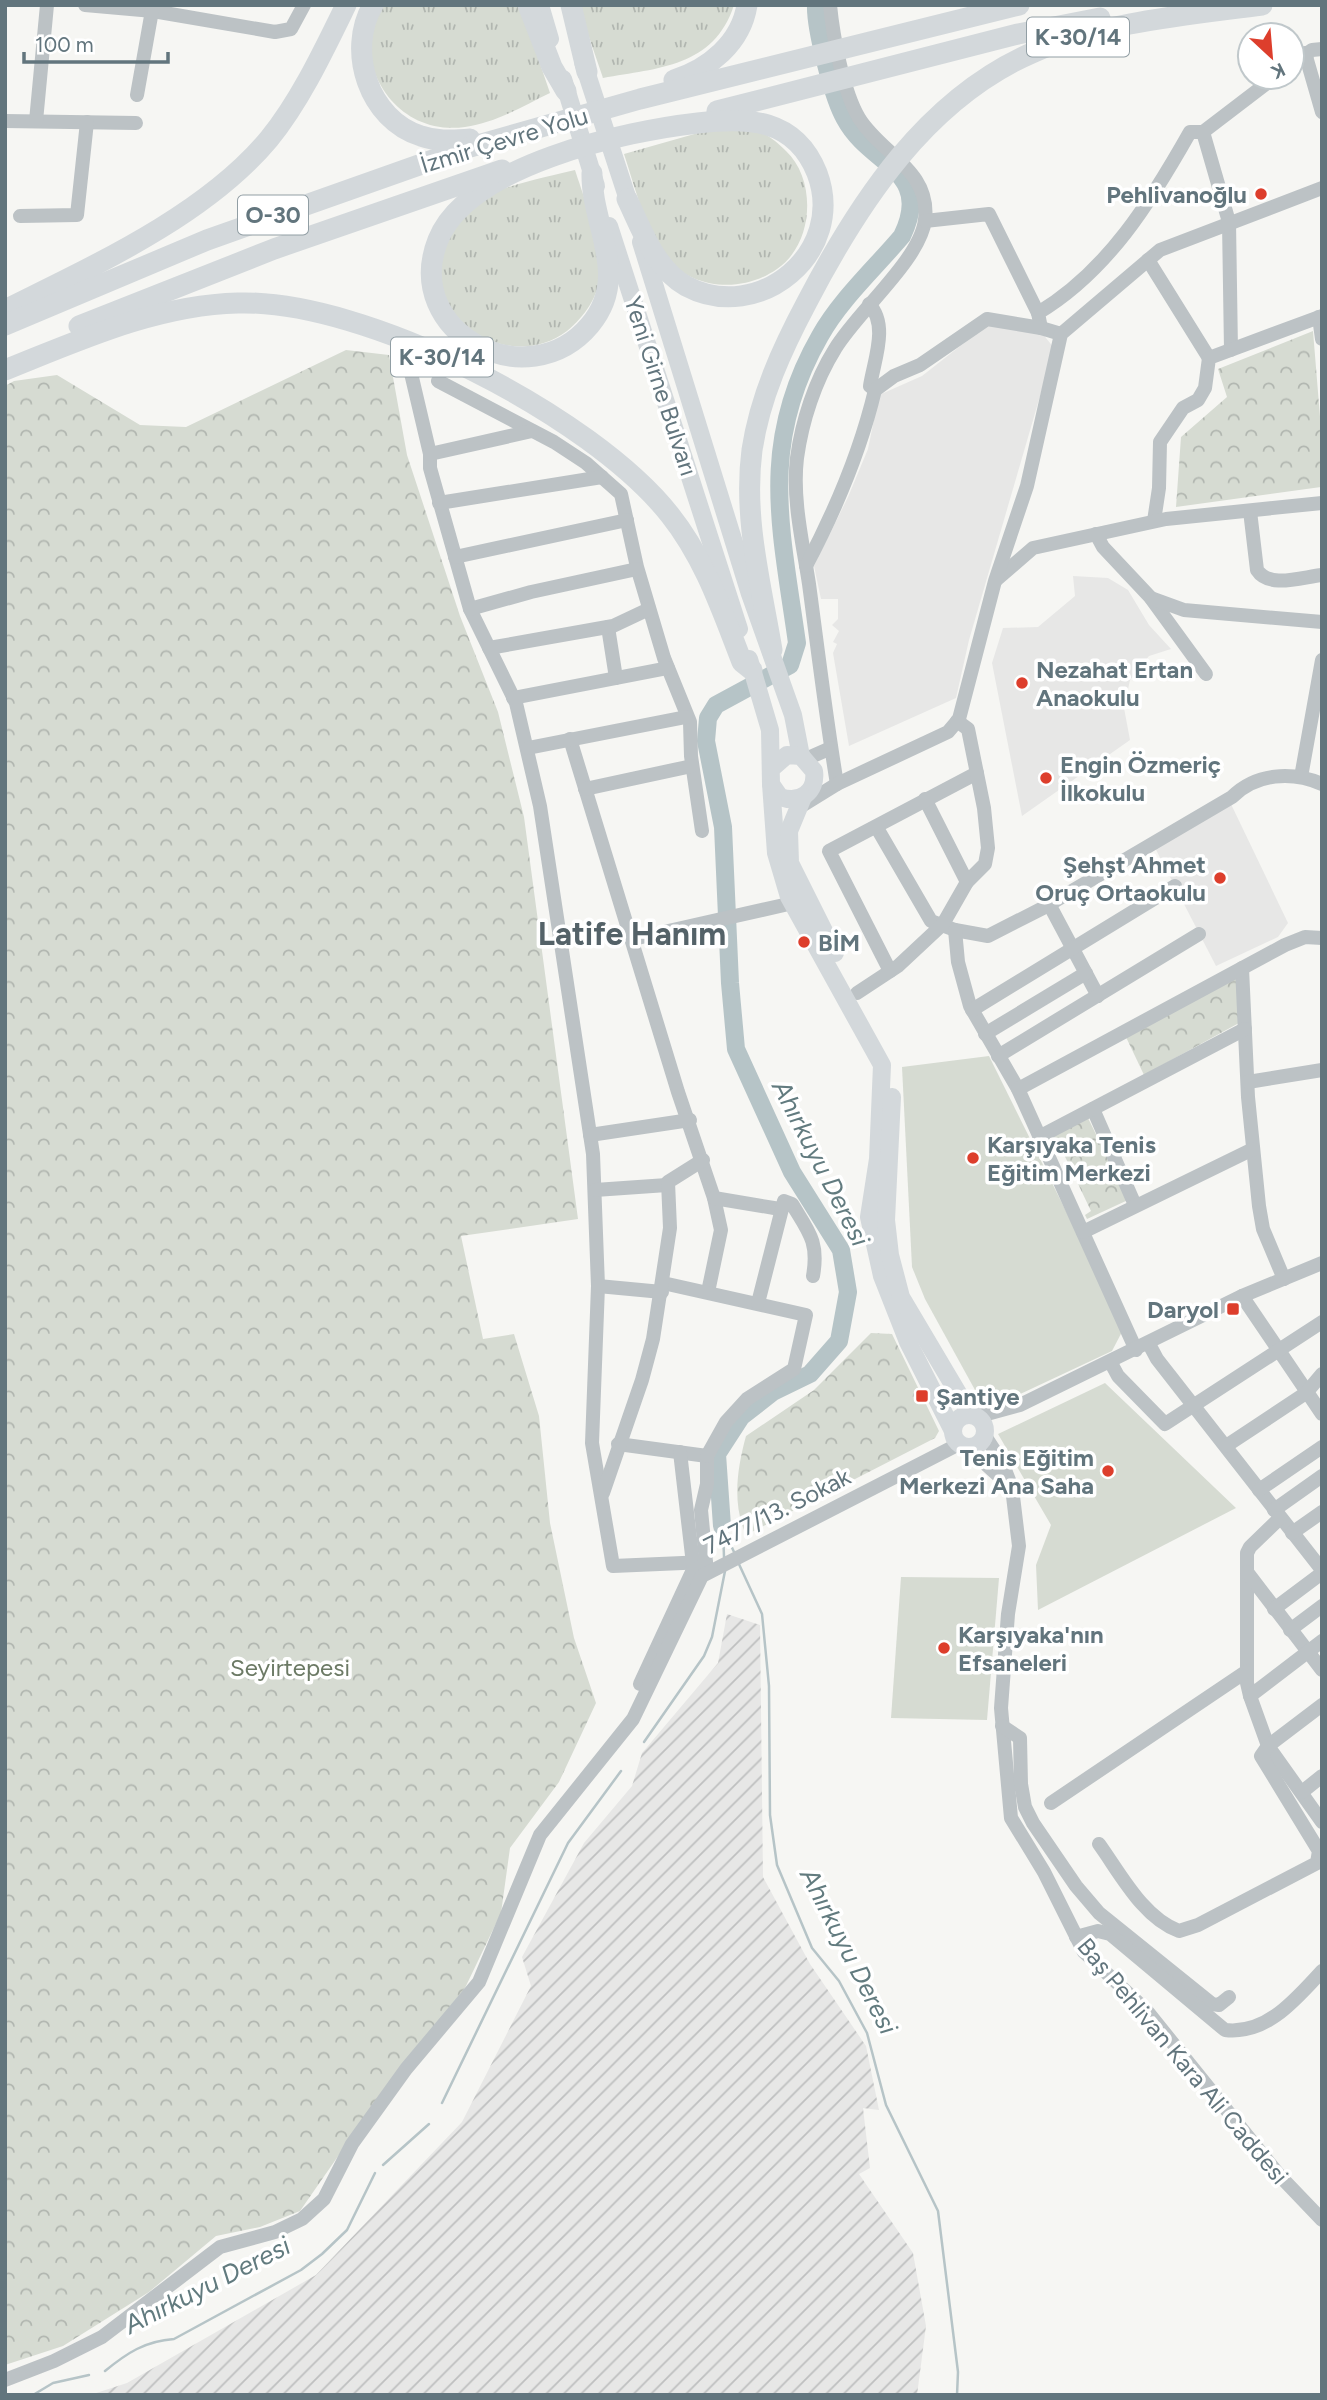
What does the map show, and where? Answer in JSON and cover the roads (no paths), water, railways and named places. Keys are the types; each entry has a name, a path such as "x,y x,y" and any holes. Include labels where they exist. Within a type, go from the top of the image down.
{"highway":[{"path":"5,310 76,275 174,219 230,177 269,139 301,89 346,5"},
{"path":"373,5 362,36 360,56 365,77 377,101 393,120 419,136 441,141 471,139 517,125 548,125"},
{"path":"528,5 552,67 566,91"},
{"path":"571,5 587,72"},
{"path":"640,99 652,87 688,75 717,58 742,25 747,5"},
{"name":"İzmir Çevre Yolu","path":"5,325 106,280 264,219 467,148 640,99 1019,5"},
{"path":"544,158 647,128 1018,34 1180,5"},
{"name":"K-30/14","path":"774,656 751,525 749,484 758,421 770,378 791,332 845,231 870,193 920,133 1003,67 1035,51 1121,27 1262,5"},
{"path":"627,199 650,246 668,272 685,285 713,296 739,297 761,292 787,278 807,257 818,237 824,213 816,172 807,156 784,133 769,125 739,118 647,128"},
{"name":"İzmir Çevre Yolu","path":"5,356 262,253 382,210 544,158"},
{"name":"K-30/14","path":"544,158 485,189 457,210 438,240 433,260 432,284 443,315 456,331 474,345 503,356 542,355 566,345 583,333 598,315 611,270 592,191 592,173"},
{"name":"K-30/14","path":"5,370 101,331 157,314 199,306 278,303 368,324 518,397 579,433 636,477 692,546 709,577 742,662 752,670"}],"main road":[{"name":"Yeni Girne Bulvarı","path":"540,5 752,670 768,724 771,777"},
{"name":"Yeni Girne Bulvarı","path":"565,5 750,594 793,715 804,758"},
{"path":"771,777 780,797 787,800 806,799 815,777 804,758 786,755 771,777 776,853 793,903 881,1065 878,1159 869,1217 882,1276 908,1342 958,1440 978,1445 979,1425 960,1418 958,1440"},
{"name":"Baş Pehlivan Kara Ali Caddesi","path":"806,799 789,831 790,863 887,1049 892,1076 886,1220 890,1255 901,1297 979,1425"}],"street":[{"path":"36,121 47,5"},
{"path":"85,5 153,8 275,32 291,29 304,5"},
{"path":"830,5 833,29 858,115 870,134 917,178 925,198 925,221 914,250 835,349 808,410 797,459 800,528 837,784"},
{"path":"137,94 153,8"},
{"path":"1306,56 1322,112"},
{"path":"1040,320 1111,251 1160,184 1190,132 1203,132 1257,91"},
{"path":"5,121 136,123"},
{"path":"20,216 77,215 87,122"},
{"path":"1203,132 1230,222 1231,350"},
{"path":"806,799 948,732 957,722 995,581 1027,486 1062,334 1160,250 1322,188"},
{"path":"925,221 989,214 1040,320"},
{"path":"1147,260 1209,358 1205,388 1198,400 1183,408 1160,442 1159,488 1154,522"},
{"path":"869,304 877,313 880,323 870,386 874,390"},
{"path":"1209,358 1320,317 1322,339"},
{"path":"806,566 831,520 862,442 874,390 894,376 920,365 988,319 1040,320 1062,334"},
{"path":"410,369 430,454 430,468 470,609 513,698 528,748 540,806 590,1135 598,1286 592,1443 613,1566 708,1563"},
{"path":"439,381 554,442 603,477 621,495 637,569 649,609 668,668 690,722 692,766 702,831"},
{"path":"430,454 532,431"},
{"path":"439,503 603,477"},
{"path":"995,581 1033,548 1154,522 1322,503"},
{"path":"1250,512 1257,570 1262,576 1274,580 1322,575"},
{"path":"455,557 627,520"},
{"path":"1096,534 1103,547 1150,597 1206,674"},
{"path":"470,609 531,592 637,569"},
{"path":"1150,597 1184,610 1322,622"},
{"path":"489,648 608,627 649,609"},
{"path":"608,627 616,678"},
{"path":"1301,777 1322,660"},
{"path":"513,698 668,668"},
{"path":"528,748 686,717"},
{"path":"856,993 949,927 967,881 985,864 988,848 968,730 957,722"},
{"path":"570,739 678,1092 690,1120 714,1198 721,1230 708,1292"},
{"path":"804,758 831,748"},
{"path":"585,789 692,766"},
{"path":"890,971 829,851 877,828 893,815 976,774"},
{"path":"877,828 931,922 992,935 1232,797 1254,781 1283,776 1301,777 1322,784"},
{"path":"925,799 967,881"},
{"path":"972,1010 1175,886"},
{"path":"633,939 793,903"},
{"path":"1049,904 1098,996"},
{"path":"949,927 972,1010 1018,1089 1083,1232 1142,1347 1226,1446 1322,1571 1275,1609"},
{"path":"998,1056 1199,934"},
{"path":"1018,1089 1286,944 1306,937 1322,938"},
{"path":"1241,968 1252,1149 1263,1229 1284,1279"},
{"path":"985,1034 1086,973"},
{"path":"1040,1137 1245,1029"},
{"path":"1248,1082 1322,1070"},
{"path":"1093,1109 1135,1205"},
{"path":"590,1135 690,1120"},
{"path":"1083,1232 1252,1149"},
{"path":"601,1499 642,1380 662,1288 670,1228 667,1185 672,1177 703,1160"},
{"path":"595,1190 667,1185"},
{"path":"714,1198 780,1209"},
{"path":"758,1303 784,1201 791,1202 814,1241 817,1254 813,1276"},
{"path":"979,1425 1111,1363 1242,1296 1322,1263"},
{"path":"598,1286 708,1292 806,1315 794,1369 747,1399 726,1422 707,1456 707,1484 701,1510 708,1563"},
{"path":"1242,1296 1322,1414"},
{"path":"1111,1363 1118,1376 1162,1424 1168,1424 1322,1322"},
{"path":"1226,1446 1306,1394 1322,1374"},
{"name":"Baş Pehlivan Kara Ali Caddesi","path":"979,1425 1002,1462 1012,1488 1019,1546 1008,1614 1002,1726 1010,1818 1044,1872 1084,1952 1146,2010 1279,2175 1322,2220"},
{"path":"958,1440 1012,1488"},
{"name":"7477/13. Sokak","path":"5,2380 54,2361 102,2337 220,2246 275,2232 302,2219 324,2199 352,2144 406,2069 479,1982 540,1835 633,1719 708,1563 747,1547 958,1440"},
{"path":"618,1444 707,1456"},
{"path":"1259,1490 1322,1447"},
{"path":"680,1452 708,1563"},
{"path":"1320,1817 1268,1746 1250,1696 1247,1671 1247,1572 1250,1546 1277,1514 1322,1476"},
{"path":"1292,1533 1322,1512"},
{"path":"1247,1572 1322,1670"},
{"path":"1290,1630 1322,1606"},
{"path":"1250,1696 1322,1641"},
{"path":"1051,1803 1247,1671"},
{"path":"1099,1844 1148,1910 1160,1922 1179,1931 1198,1925 1317,1863 1319,1851 1261,1756 1268,1746 1322,1704"},
{"path":"1002,1726 1020,1738 1022,1794 1033,1823 1091,1905 1212,2004 1219,2005 1229,1997"},
{"path":"1302,1792 1322,1776"},
{"path":"1076,1937 1098,1931 1110,1934 1225,2030 1239,2032 1270,2020 1322,1970"}],"waterway":[{"name":"Ahırkuyu Deresi","path":"722,1526 717,1454 741,1417 773,1392 810,1374 839,1341 848,1292 841,1250 792,1172 736,1049 730,983 723,827 706,741 708,718 716,705 790,665 797,643 785,562 779,487 781,450 788,413 801,375 820,336 848,297 902,236 910,214 910,196 905,182 856,135 840,109 822,46 816,5"},
{"name":"Ahırkuyu Deresi","path":"722,1526 734,1552"},
{"name":"Ahırkuyu Deresi","path":"723,1529 724,1557"},
{"name":"Ahırkuyu Deresi","path":"738,1562 762,1614 769,1686 770,1815 777,1865 812,1948 839,1981 867,2033 886,2105 938,2211 958,2372 957,2395"},
{"name":"Ahırkuyu Deresi","path":"644,1742 704,1656 712,1637 725,1571"},
{"name":"Ahırkuyu Deresi","path":"442,2103 568,1843 621,1771"},
{"name":"Ahırkuyu Deresi","path":"383,2165 429,2124"},
{"name":"Ahırkuyu Deresi","path":"105,2371 137,2349 154,2342 174,2339 301,2270 347,2230 375,2173"},
{"name":"Ahırkuyu Deresi","path":"33,2395 53,2383 89,2375"}],"place":[{"name":"Pehlivanoğlu","path":"1261,194"},
{"name":"Nezahat Ertan Anaokulu","path":"1022,683"},
{"name":"Engin Özmeriç İlkokulu","path":"1046,778"},
{"name":"Şehşt Ahmet Oruç Ortaokulu","path":"1220,878"},
{"name":"BİM","path":"804,942"},
{"name":"Karşıyaka Tenis Eğitim Merkezi","path":"973,1158"},
{"name":"Daryol","path":"1233,1309"},
{"name":"Şantiye","path":"922,1396"},
{"name":"Tenis Eğitim Merkezi Ana Saha","path":"1108,1471"},
{"name":"Karşıyaka'nın Efsaneleri","path":"944,1648"}],"district":[{"name":"Latife Hanım","path":"632,934"}],"park label":[{"name":"Seyirtepesi","path":"290,1667"}]}
